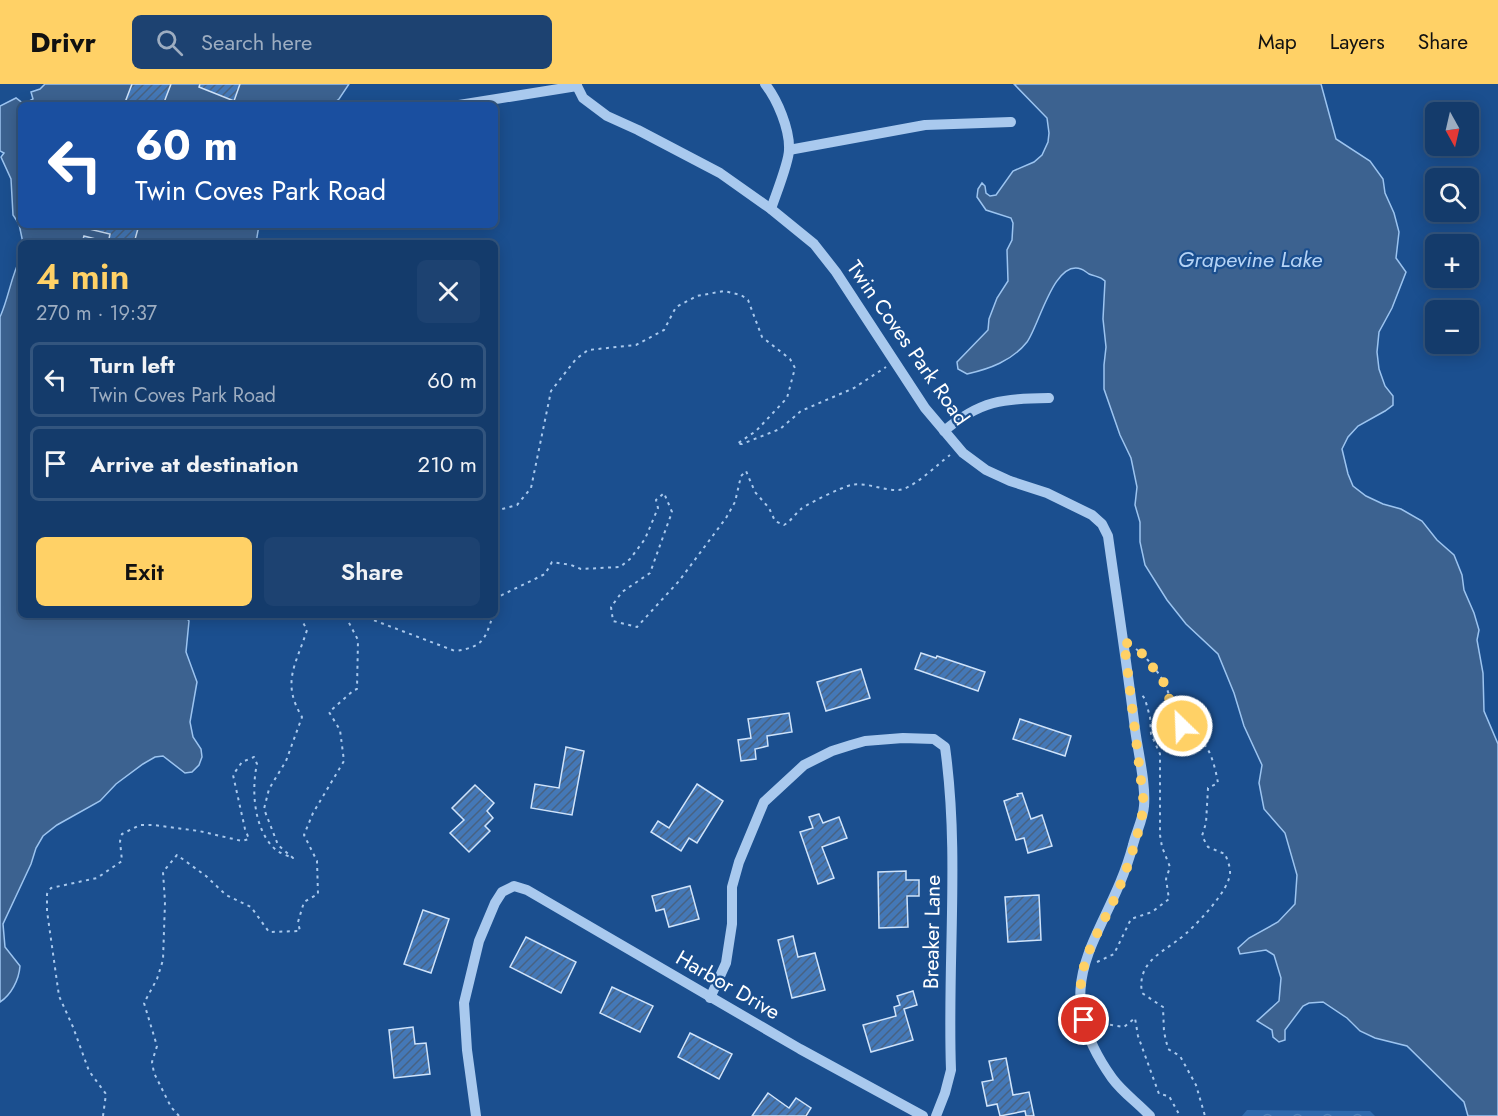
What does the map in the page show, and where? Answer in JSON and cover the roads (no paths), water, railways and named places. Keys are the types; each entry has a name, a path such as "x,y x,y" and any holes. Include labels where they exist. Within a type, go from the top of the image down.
{"street":[{"path":"765,84 774,95 780,108 789,150 771,208"},
{"path":"487,102 576,85"},
{"name":"Twin Coves Park Road","path":"576,85 583,98 607,116 720,173 771,208 814,244 836,272 925,408 958,448 974,463 986,471 1047,493 1092,515 1102,524 1108,536 1124,641 1144,805 1141,823 1122,879 1084,962 1080,983 1080,1006 1087,1034 1106,1069 1124,1093 1150,1116"},
{"path":"789,150 925,124 1011,122"},
{"path":"944,431 963,415 988,403 1022,398 1048,398"},
{"name":"Breaker Lane","path":"710,998 726,963 732,924 732,887 764,802 804,765 832,751 865,741 903,738 934,739 945,747 951,792 953,863 951,1070 936,1116"},
{"name":"Harbor Drive","path":"476,1116 467,1050 464,1003 479,940 502,892 514,886 527,890 710,998 923,1116"}],"water":[{"path":"45,84 349,84 335,102 28,102 33,99 31,92 40,89"},
{"name":"Grapevine Lake","path":"1014,84 1321,84 1336,139 1370,161 1383,179 1385,193 1399,232 1396,258 1406,272 1392,308 1379,332 1377,352 1379,369 1385,386 1393,396 1393,405 1358,426 1348,437 1342,449 1353,486 1366,496 1401,509 1422,521 1437,540 1454,555 1479,630 1477,640 1483,673 1484,711 1498,744 1498,1116 1468,1116 1464,1102 1407,1046 1375,1038 1360,1031 1347,1018 1323,1002 1303,1006 1285,1030 1285,1040 1279,1042 1273,1037 1272,1030 1257,1021 1279,1001 1281,978 1274,955 1266,950 1240,954 1238,948 1249,938 1278,922 1295,904 1297,875 1285,833 1264,809 1259,783 1262,765 1244,726 1234,693 1218,654 1186,624 1167,600 1145,565 1140,542 1140,522 1135,505 1137,487 1131,458 1120,435 1104,389 1105,281 1081,269 1071,269 1055,283 1032,334 1021,349 1000,363 984,370 967,374 958,369 957,362 988,330 989,319 997,298 1008,281 1007,250 1012,240 1013,223 1011,218 986,210 977,197 978,189 982,183 986,193 990,196 996,195 1013,171 1034,162 1042,155 1048,142 1047,118"},
{"path":"16,98 21,102 18,102 18,222 13,215 11,179 1,157 4,153 0,151 0,106"},
{"path":"20,228 258,228 256,240 22,240"},
{"path":"18,264 18,618 186,618 189,621 186,652 197,682 190,722 193,737 201,749 202,757 199,765 192,772 185,773 163,756 155,757 116,784 100,801 57,825 43,836 3,924 5,947 20,966 14,987 0,1002 0,317"}]}
